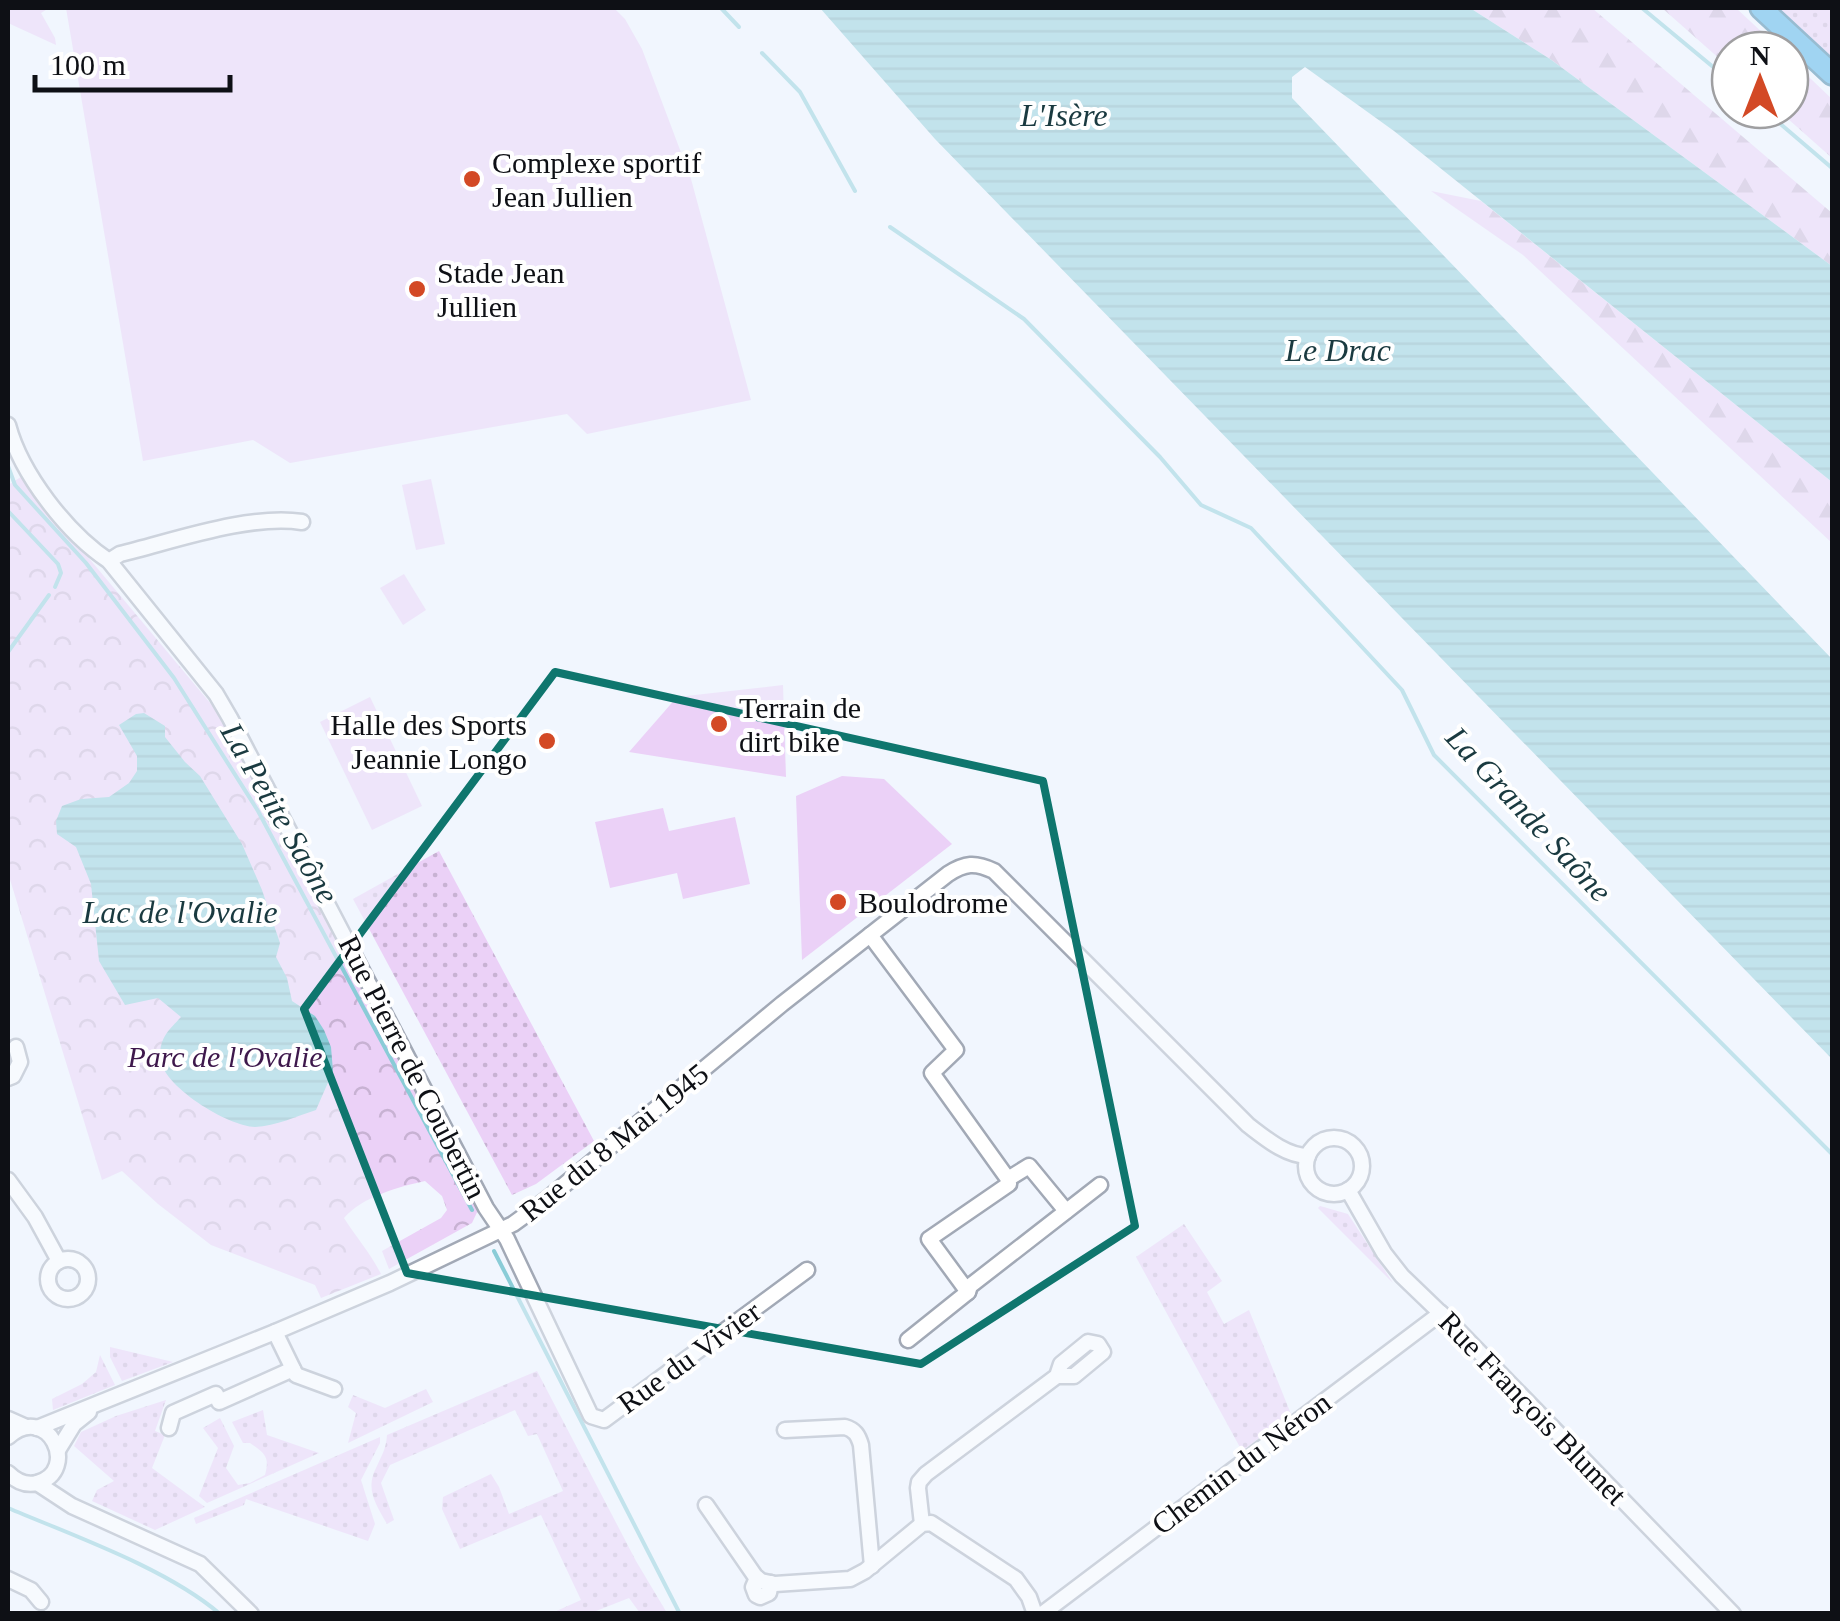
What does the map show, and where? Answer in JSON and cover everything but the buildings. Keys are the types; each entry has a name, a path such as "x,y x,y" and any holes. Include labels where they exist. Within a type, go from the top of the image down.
{"highway":[{"path":"1761,8 1832,74"}],"street":[{"name":"Rue Pierre de Coubertin","path":"8,425 16,452 41,493 87,544 109,560 216,694 499,1230"},
{"path":"109,560 143,548 269,520 302,522"},
{"path":"140,599 129,573 131,561 143,548"},
{"name":"Rue du 8 Mai 1945","path":"8,1437 18,1429 98,1404 275,1332 390,1283 512,1224 963,864 979,864 994,871 1248,1125 1297,1156 1308,1156"},
{"path":"870,935 956,1050 932,1074 1008,1179 1009,1184 930,1238 968,1292"},
{"path":"8,1078 20,1062 16,1046"},
{"path":"1334,1138 1350,1143 1360,1156 1359,1179 1348,1190 1330,1194 1314,1186 1306,1172 1308,1156 1318,1143 1334,1138"},
{"path":"1008,1179 1029,1166 1066,1211"},
{"path":"8,1180 35,1217 58,1261"},
{"path":"908,1340 968,1292 970,1286 1100,1185"},
{"name":"Rue François Blumet","path":"1348,1190 1384,1254 1402,1276 1733,1614"},
{"name":"Rue du Vivier","path":"499,1230 507,1239 591,1416 604,1420 807,1270"},
{"name":"Chemin du Néron","path":"1042,1614 1440,1312"},
{"path":"275,1332 296,1375 334,1389"},
{"path":"169,1428 174,1414 216,1394 219,1402 293,1369"},
{"path":"922,1524 918,1488 926,1474 1057,1376"},
{"name":"Rue du 8 Mai 1945","path":"37,1483 54,1471 58,1450 74,1424 98,1404"},
{"path":"8,1418 51,1436 58,1450"},
{"path":"785,1430 845,1427 858,1436 872,1566"},
{"path":"8,1474 20,1482 37,1483 79,1510 200,1564 242,1611"},
{"path":"706,1505 764,1580 850,1579 872,1566 922,1524 931,1523 1016,1579 1034,1614"},
{"path":"8,1579 31,1590 41,1602"}],"highlighted area":[{"path":"555,672 1043,781 1135,1226 921,1364 407,1273 304,1009"}],"green space":[{"path":"8,8 49,8 41,13 56,45 8,23"},
{"name":"Stade Jean Jullien","path":"66,8 614,8 642,49 691,179 751,400 587,434 567,414 290,463 253,440 143,461"},
{"path":"1470,8 1592,8 1710,109 1710,130 1735,130 1832,213 1832,266 1550,59"},
{"path":"1662,8 1736,8 1760,30 1710,30 1710,50"},
{"path":"1775,8 1832,8 1832,62 1810,41 1810,30 1798,30"},
{"path":"1810,78 1832,99 1832,158 1800,130 1810,130"},
{"path":"1431,191 1481,201 1832,482 1832,543 1523,255"},
{"name":"Parc de l'Ovalie","path":"21,477 216,710 479,1208 472,1223 389,1269 382,1251 441,1218 447,1210 442,1196 425,1181 360,1204 344,1218 381,1274 321,1298 315,1285 211,1245 122,1171 102,1180 8,873 8,485"},
{"path":"431,479 445,544 416,550 402,485"},
{"path":"404,574 426,610 403,625 380,588"},
{"name":"Terrain de dirt bike","path":"783,685 786,777 629,752 677,697"},
{"path":"370,697 422,806 372,830 320,722"},
{"name":"Boulodrome","path":"842,776 884,779 952,844 802,960 796,796"},
{"path":"663,808 669,831 735,817 750,884 683,899 677,873 610,888 595,822"},
{"path":"439,851 594,1141 536,1184 512,1195 353,899"},
{"path":"1318,1208 1348,1214 1393,1283"},
{"path":"1184,1224 1222,1281 1207,1292 1224,1324 1249,1310 1291,1414 1242,1451 1136,1257"},
{"path":"110,1347 173,1362 122,1381 110,1357"},
{"path":"100,1355 115,1385 53,1410 52,1399 96,1372"},
{"path":"537,1371 667,1613 640,1613 629,1598 591,1613 552,1613 581,1600 541,1515 460,1549 442,1509 443,1497 491,1474 509,1514 563,1491 537,1434 528,1436 515,1410 390,1465 381,1483 394,1520 387,1524 379,1510 372,1483 387,1435"},
{"path":"426,1389 433,1402 348,1443 356,1413 348,1407 353,1395 385,1408"},
{"path":"166,1400 155,1431 165,1435 152,1468 205,1507 155,1530 92,1501 97,1490 114,1481 74,1446 81,1432"},
{"path":"263,1410 267,1435 319,1453 207,1503 199,1496 218,1448 203,1428 220,1418 234,1446 226,1468 238,1485 250,1483 265,1475 266,1460 250,1443 243,1443 232,1422"},
{"path":"380,1437 361,1480 375,1524 368,1541 246,1499 244,1505 196,1524 194,1518"}],"water":[{"name":"Le Drac","path":"820,8 1470,8 1550,59 1832,266 1832,482 1394,131 1305,67 1292,77 1292,98 1832,659 1832,1059 935,139"},
{"name":"Lac de l'Ovalie","path":"144,713 165,726 165,737 200,776 242,844 280,943 276,957 287,978 292,1001 315,1016 324,1030 331,1047 333,1071 316,1110 255,1127 229,1120 197,1102 171,1079 160,1056 163,1039 181,1017 158,998 125,1005 99,961 91,884 76,847 57,834 56,821 62,806 81,799 109,797 129,783 137,771 137,756 119,725"}],"waterway":[{"name":"La Grande Saône","path":"721,8 739,27"},
{"path":"1642,8 1710,64"},
{"name":"La Grande Saône","path":"762,53 800,92 855,191"},
{"path":"1787,130 1832,168"},
{"name":"La Grande Saône","path":"890,227 1024,319 1160,457 1201,505 1251,528 1402,690 1434,755 1832,1154"},
{"name":"La Petite Saône","path":"8,466 15,485 86,563 174,678 258,811 472,1210"},
{"path":"8,511 58,564 61,573 55,587"},
{"path":"8,652 49,595"},
{"name":"La Petite Saône","path":"494,1251 680,1614"},
{"path":"8,1508 147,1568 220,1614"}],"place":[{"name":"Complexe sportif Jean Jullien","path":"472,179"},
{"name":"Stade Jean Jullien","path":"417,289"},
{"name":"Terrain de dirt bike","path":"719,724"},
{"name":"Halle des Sports Jeannie Longo","path":"547,741"},
{"name":"Boulodrome","path":"838,902"}],"water label":[{"name":"L'Isère","path":"1064,115"}]}
